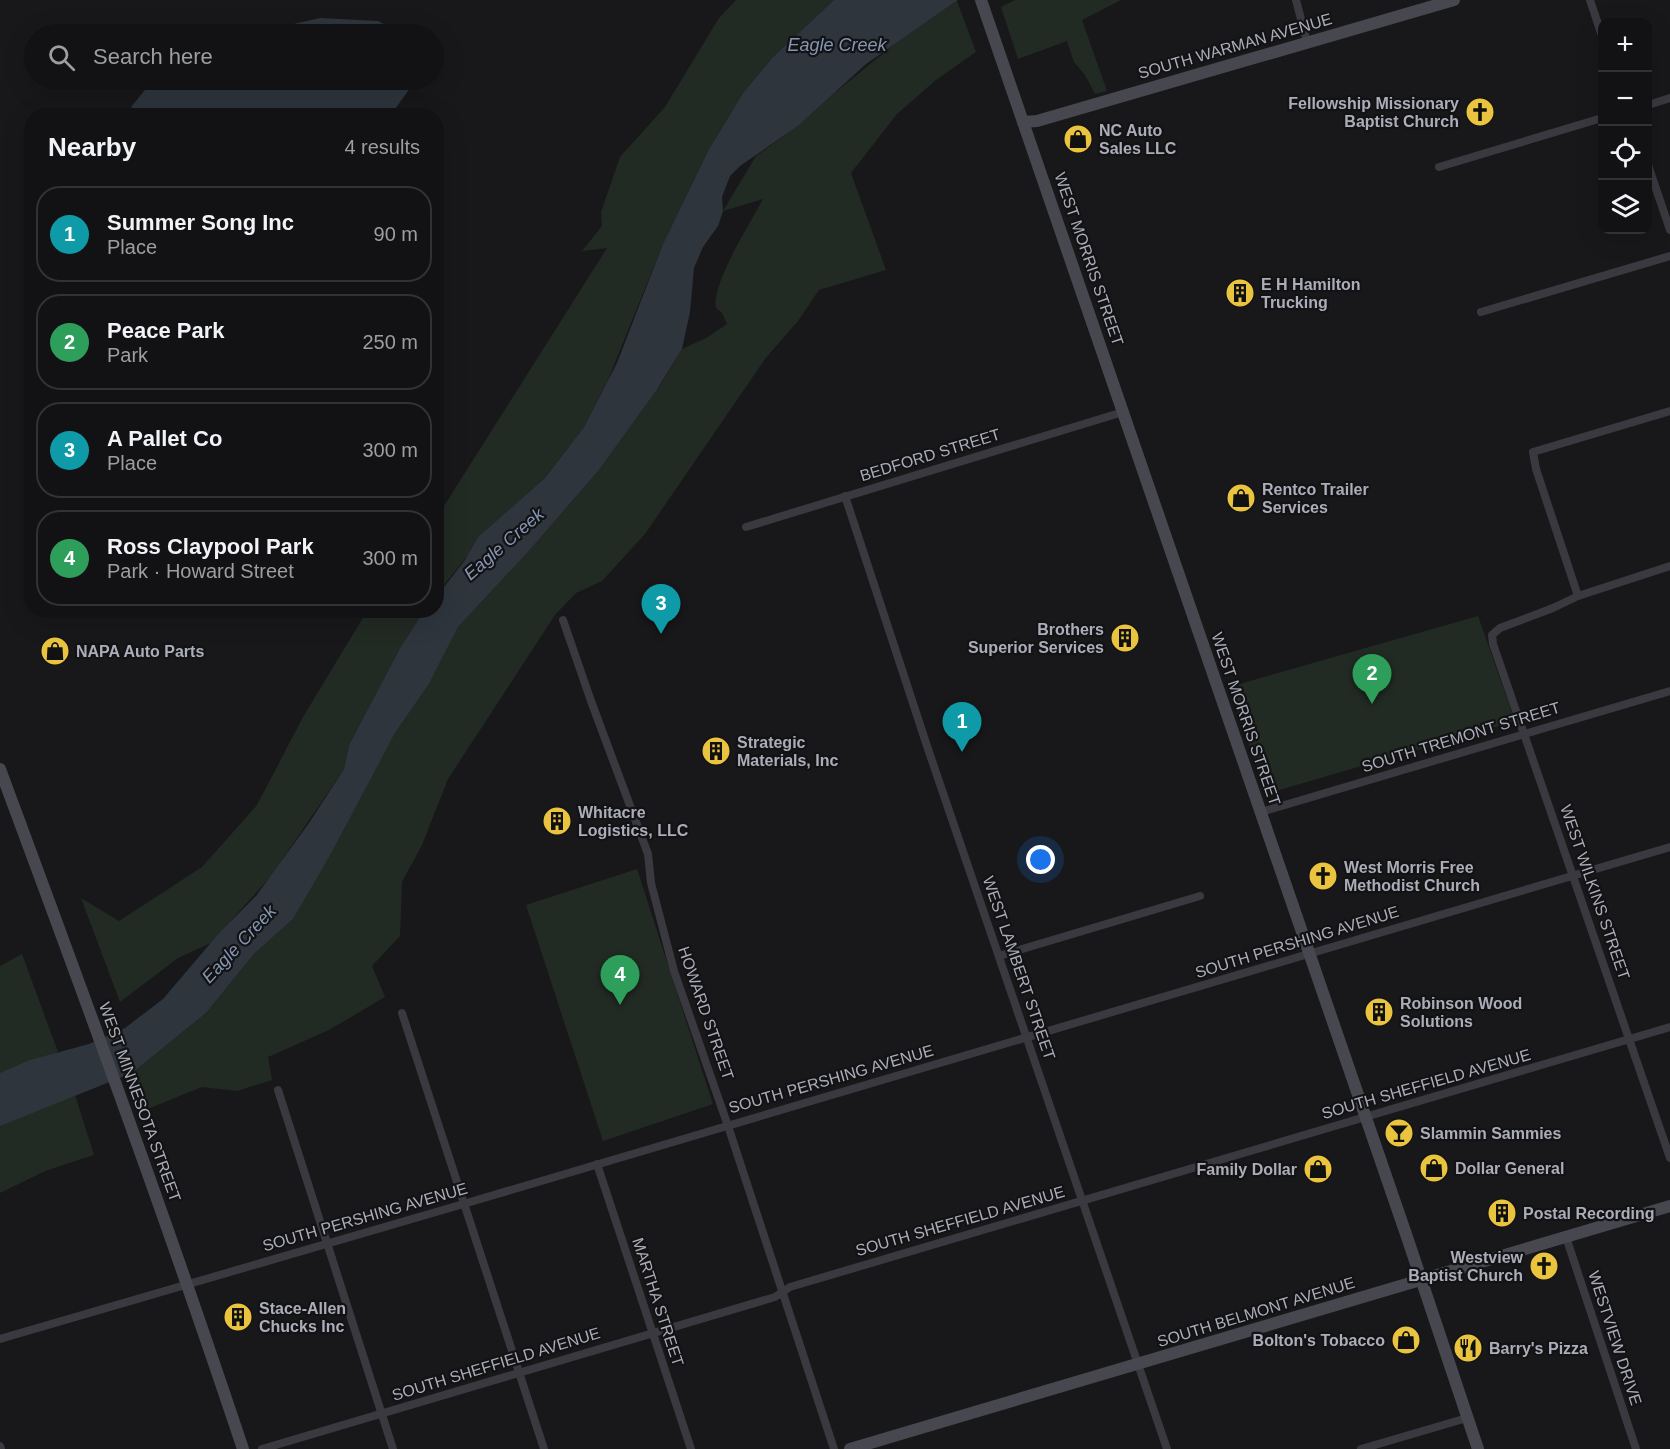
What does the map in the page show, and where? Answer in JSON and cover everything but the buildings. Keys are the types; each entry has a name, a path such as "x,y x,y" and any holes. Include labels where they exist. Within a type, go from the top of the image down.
{"main road":[{"name":"WEST MORRIS STREET","path":"981,0 1478,1449"},
{"name":"SOUTH WARMAN AVENUE","path":"1023,122 1037,121 1446,1"},
{"name":"WEST MINNESOTA STREET","path":"0,769 127,1113 243,1449"},
{"name":"SOUTH BELMONT AVENUE","path":"854,1449 1670,1206"}],"street":[{"path":"1296,0 1307,42"},
{"path":"1590,0 1598,24"},
{"path":"1652,103 1670,98"},
{"path":"1439,167 1598,119"},
{"path":"1652,179 1670,230"},
{"path":"1481,312 1670,256"},
{"path":"1670,411 1533,452 1536,469 1578,596 1670,566"},
{"name":"BEDFORD STREET","path":"746,527 1124,412"},
{"name":"WEST LAMBERT STREET","path":"845,496 888,630 1167,1449"},
{"name":"WEST WILKINS STREET","path":"1578,596 1554,608 1500,628 1492,635 1492,644 1670,1158"},
{"name":"HOWARD STREET","path":"563,620 648,854 651,883 674,971 728,1125 834,1449"},
{"name":"SOUTH TREMONT STREET","path":"1261,812 1670,691"},
{"name":"SOUTH PERSHING AVENUE","path":"0,1339 1670,847"},
{"path":"999,956 1200,896"},
{"path":"402,1013 544,1449"},
{"name":"SOUTH SHEFFIELD AVENUE","path":"261,1449 775,1297 790,1287 1670,1027"},
{"path":"278,1090 393,1449"},
{"name":"MARTHA STREET","path":"597,1164 691,1449"},
{"name":"WESTVIEW DRIVE","path":"1566,1237 1636,1449"},
{"path":"1361,1449 1467,1418"}],"shaded area":[{"path":"736,0 834,0 773,57 743,93 708,151 663,244 608,380 584,427 545,478 478,537 468,555 444,585 444,506 607,248 582,251 602,226 601,212 620,157 665,107 719,18"},
{"path":"1015,0 1121,0 1082,20 1107,91 1095,94 1085,75 1074,62 1067,41 1018,59 1001,7"},
{"path":"957,1 976,52 936,80 897,114 851,173 886,270 819,290 798,321 765,359 645,534 602,581 576,593 555,615 448,779 422,845 402,882 400,936 372,966 385,997 329,1030 268,1057 272,1080 237,1091 202,1087 145,1110 132,1073 206,1013 254,954 293,919 395,733 429,684 458,627 528,552 599,470 661,384 682,349 708,337 727,324 722,313 716,308 716,297 733,253 763,199 723,211 756,156 798,126 896,43"},
{"path":"1478,616 1515,721 1266,794 1229,687"},
{"path":"363,618 419,618 400,648 349,745 344,769 271,876 211,943 178,958 120,1002 81,898 119,921 202,867 257,805 303,717"},
{"path":"637,869 713,1104 603,1141 526,905"},
{"path":"22,954 58,1052 0,1074 0,966"},
{"path":"75,1095 94,1155 45,1171 0,1193 0,1125"}],"water":[{"name":"Eagle Creek","path":"834,0 958,0 866,64 798,126 740,166 730,176 722,197 723,211 718,226 703,247 694,268 690,312 682,349 656,391 599,470 528,552 458,627 429,684 395,733 293,919 254,954 206,1013 132,1073 0,1126 0,1073 30,1060 89,1044 125,1028 163,999 220,932 256,896 309,823 344,769 349,745 400,648 419,618 444,618 444,587 465,560 478,537 545,478 584,427 617,363 663,244 708,151 743,93 773,57"},
{"path":"320,18 378,21 384,24 294,24"},
{"path":"145,90 409,90 396,108 131,108"}],"place":[{"name":"Fellowship Missionary Baptist Church","path":"1480,112"},
{"name":"NC Auto Sales LLC","path":"1078,139"},
{"name":"E H Hamilton Trucking","path":"1240,293"},
{"name":"Rentco Trailer Services","path":"1241,498"},
{"name":"A Pallet Co","path":"661,634"},
{"name":"Brothers Superior Services","path":"1125,638"},
{"name":"NAPA Auto Parts","path":"55,651"},
{"name":"Peace Park","path":"1372,704"},
{"name":"Strategic Materials, Inc","path":"716,751"},
{"name":"Summer Song Inc","path":"962,752"},
{"name":"Whitacre Logistics, LLC","path":"557,821"},
{"name":"West Morris Free Methodist Church","path":"1323,876"},
{"name":"Ross Claypool Park","path":"620,1005"},
{"name":"Robinson Wood Solutions","path":"1379,1012"},
{"name":"Slammin Sammies","path":"1399,1133"},
{"name":"Dollar General","path":"1434,1168"},
{"name":"Family Dollar","path":"1318,1169"},
{"name":"Postal Recording","path":"1502,1213"},
{"name":"Westview Baptist Church","path":"1544,1266"},
{"name":"Stace-Allen Chucks Inc","path":"238,1317"},
{"name":"Bolton's Tobacco","path":"1406,1340"},
{"name":"Barry's Pizza","path":"1468,1348"}]}
